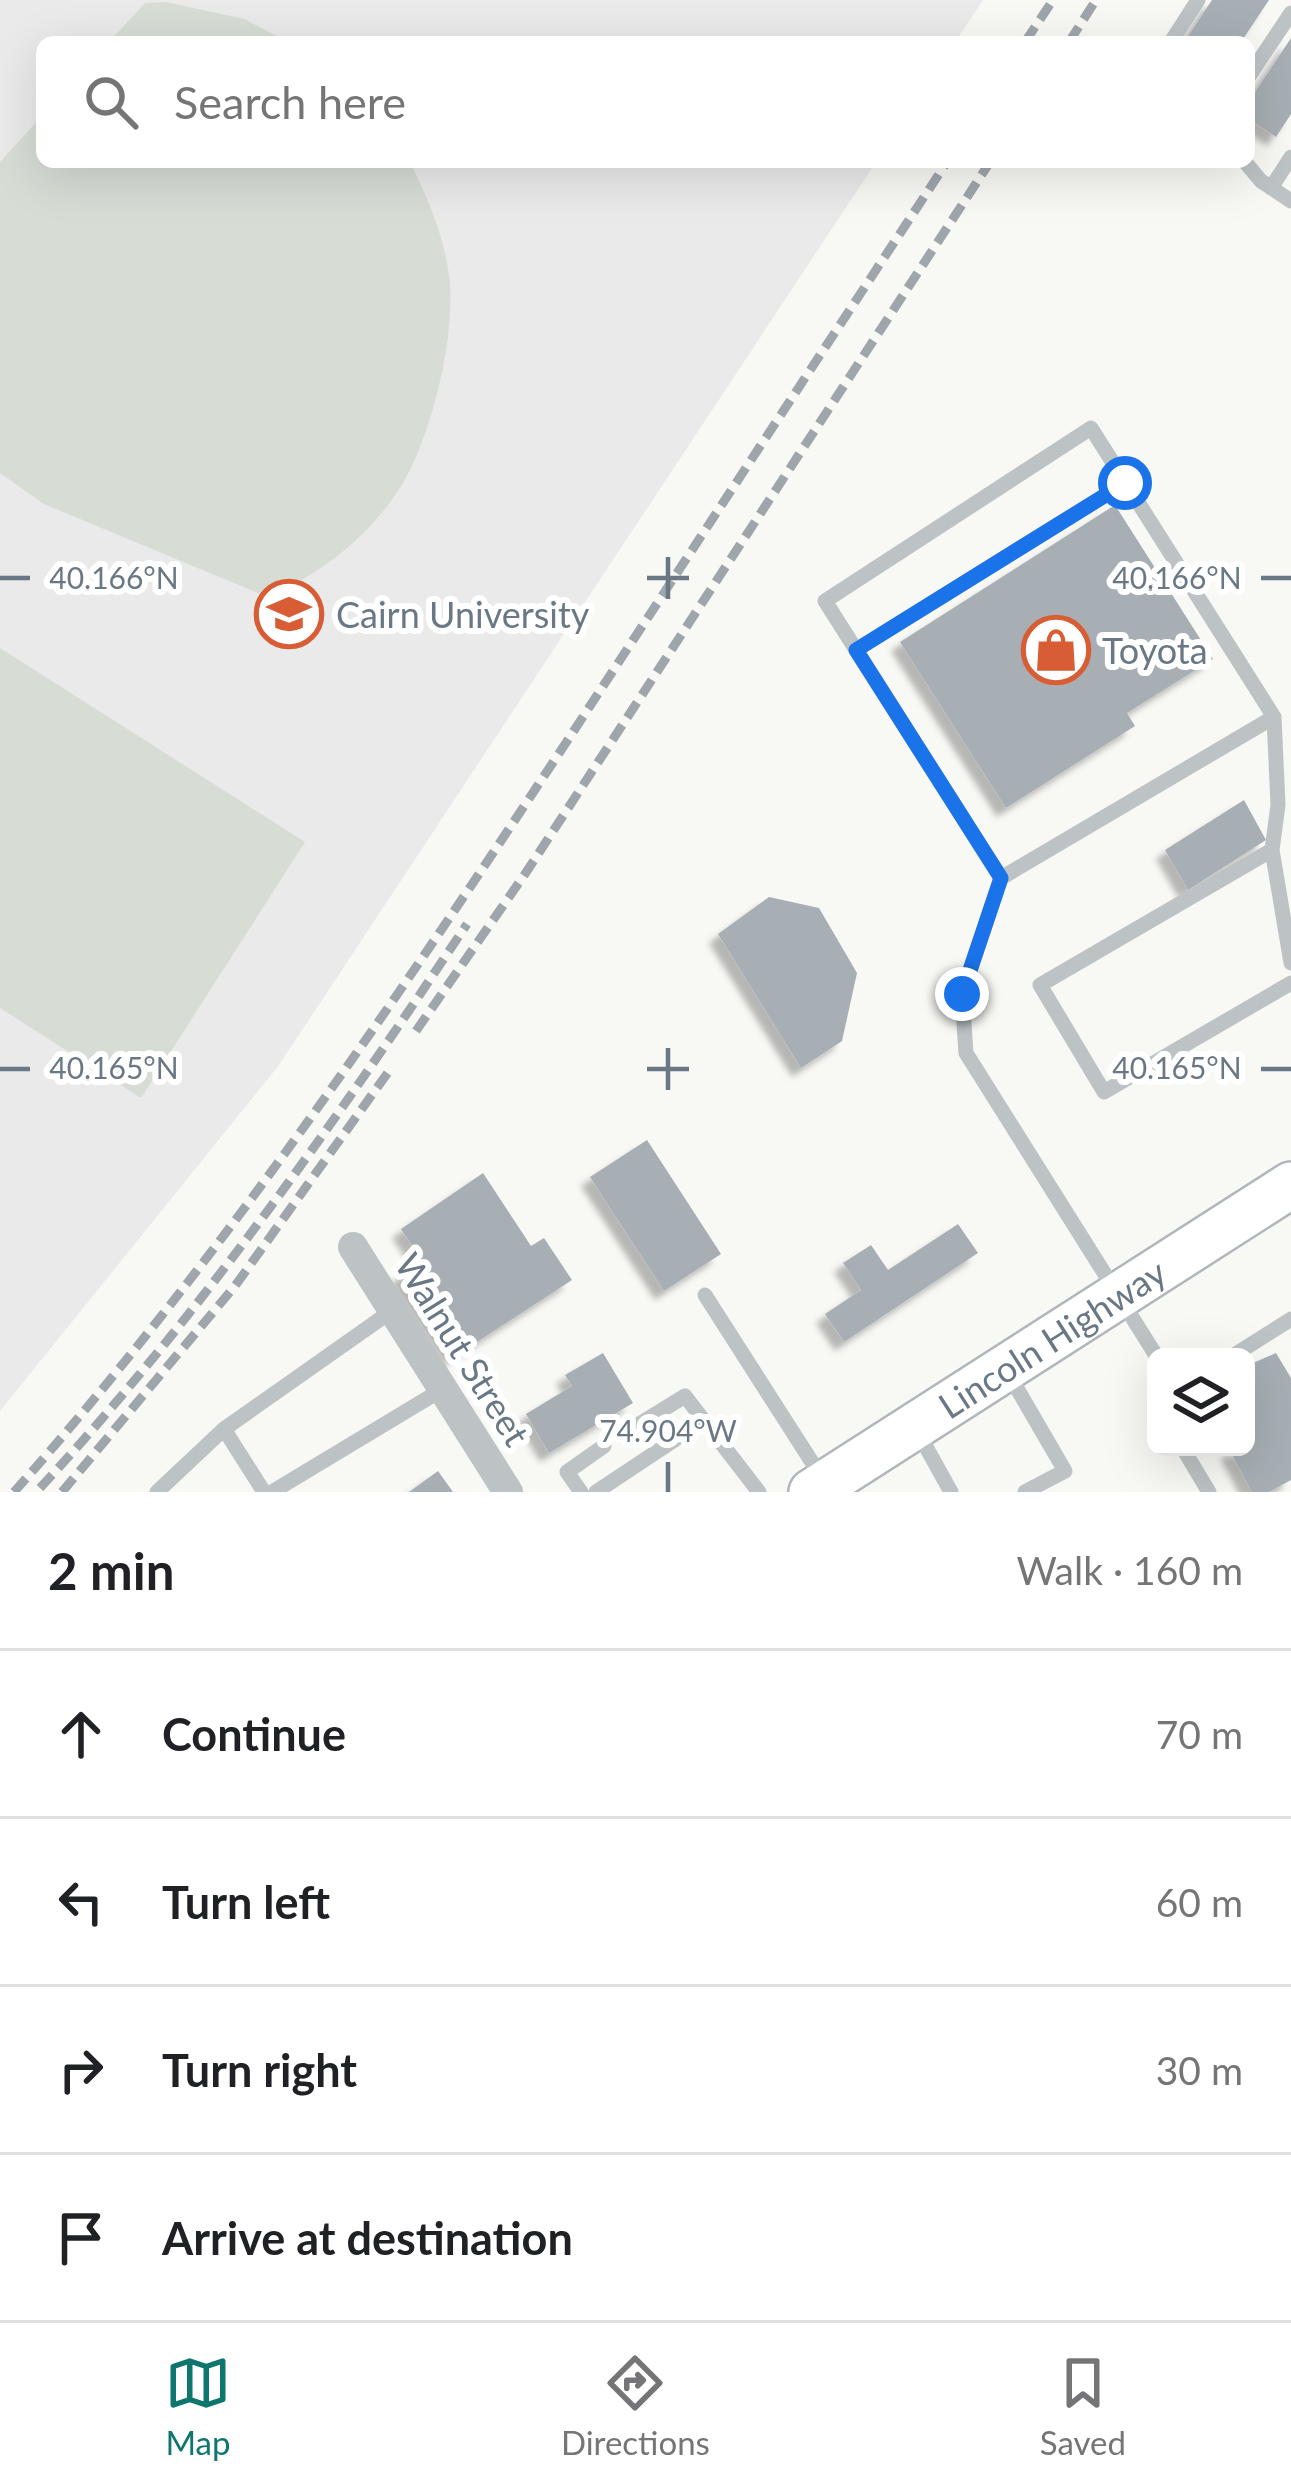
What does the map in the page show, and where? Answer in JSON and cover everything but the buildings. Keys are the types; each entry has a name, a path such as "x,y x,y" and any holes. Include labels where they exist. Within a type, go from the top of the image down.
{"main road":[{"name":"Lincoln Highway","path":"819,1488 1291,1185"}],"street":[{"name":"Walnut Street","path":"353,1247 508,1492"}],"lane":[{"path":"1175,36 1198,0"},
{"path":"1255,67 1291,13"},
{"path":"1271,188 1291,157"},
{"path":"1251,168 1291,201"},
{"path":"1001,878 825,601 1090,428 1274,717 1278,805 1272,850 1291,963"},
{"path":"856,650 1125,483"},
{"path":"1151,1348 966,1053 962,994 1001,878 1274,717"},
{"path":"1272,850 1040,985 1104,1092 1291,983"},
{"path":"704,1295 819,1488"},
{"path":"157,1492 224,1429 393,1310"},
{"path":"1245,1348 1291,1319"},
{"path":"1005,1369 1065,1471 1025,1492"},
{"path":"224,1429 268,1492 443,1389"},
{"path":"625,1433 685,1396 759,1492"},
{"path":"596,1492 703,1421"},
{"path":"915,1426 951,1492"},
{"path":"581,1492 567,1472 604,1446"},
{"path":"1187,1456 1209,1492"}],"shaded area":[{"name":"Cairn University","path":"0,0 983,0 959,36 36,36 36,168 872,168 279,1065 0,1411"},
{"path":"166,2 244,19 277,36 115,36 145,3"},
{"path":"36,123 36,168 413,168 434,217 449,275 445,355 431,414 411,467 387,506 358,539 323,567 265,596 44,504 0,473 0,162"},
{"path":"0,648 305,842 141,1098 0,1008"}],"railway":[{"path":"1029,36 1053,0"},
{"path":"1073,36 1096,0"},
{"path":"14,1492 166,1311 375,1026 943,168"},
{"path":"416,1031 525,874 986,168"},
{"path":"40,1488 156,1354 265,1215 467,924"},
{"path":"62,1492 235,1286 389,1071"}],"place":[{"name":"Cairn University","path":"289,614"},
{"name":"Toyota","path":"1056,650"}],"route":[{"path":"962,994 1001,878 856,650 1125,483"}]}
